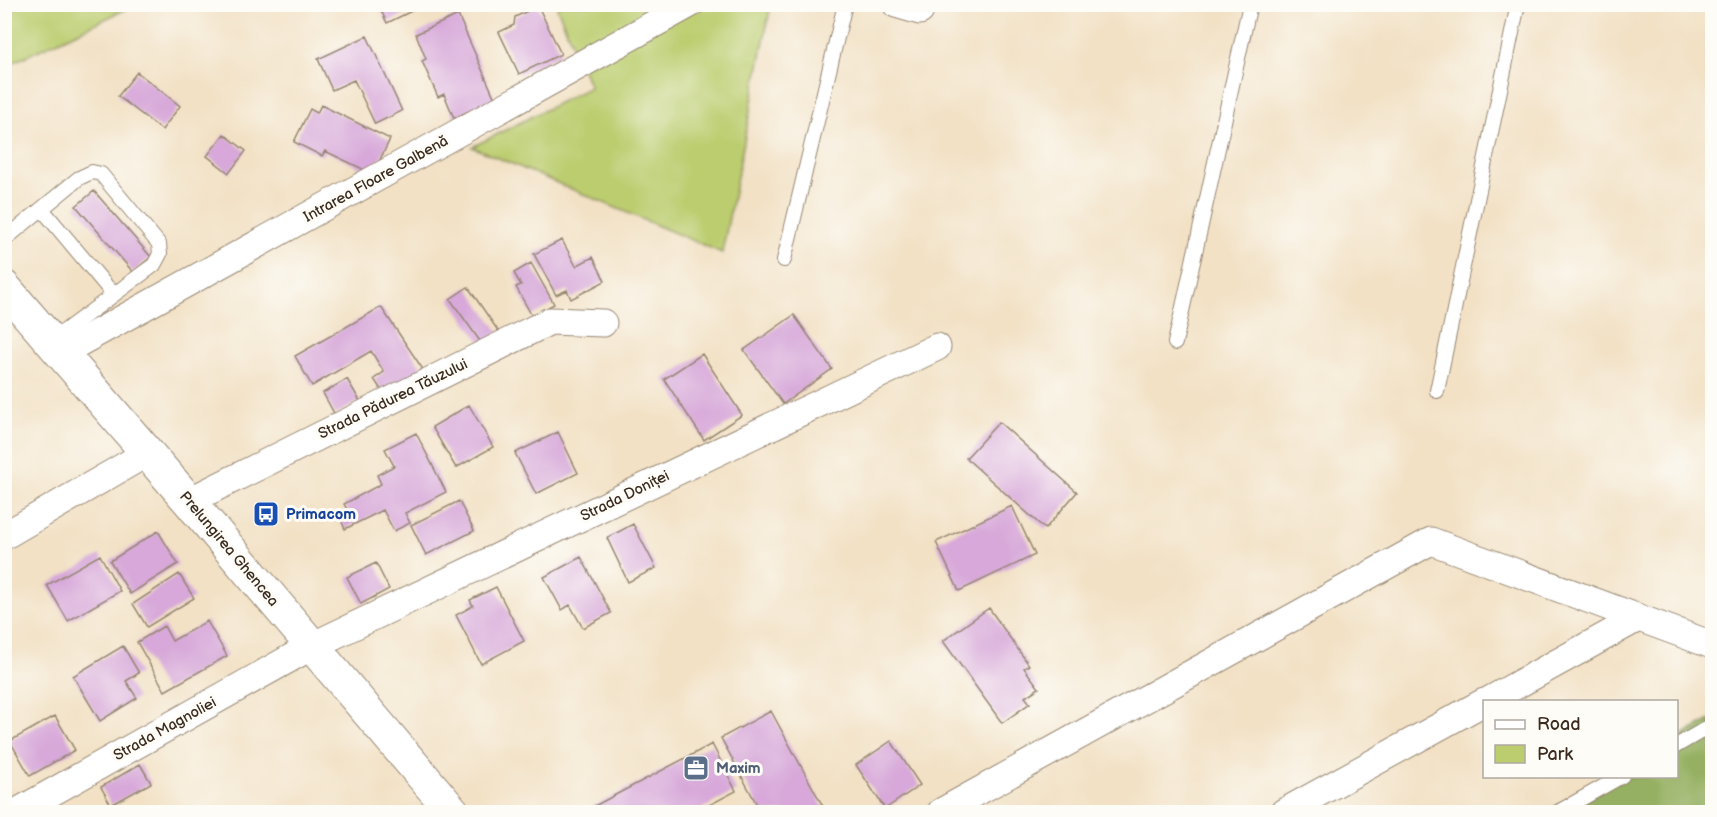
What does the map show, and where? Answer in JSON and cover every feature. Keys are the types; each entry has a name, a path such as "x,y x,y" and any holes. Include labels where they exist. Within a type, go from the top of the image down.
{"main road":[{"name":"Prelungirea Ghencea","path":"4,287 453,813"}],"street":[{"name":"Intrarea Floare Galbenă","path":"56,347 690,4"},
{"name":"Strada Pădurea Tăuzului","path":"189,501 550,321 603,323"},
{"name":"Strada Doniței","path":"312,646 937,346"},
{"path":"4,536 147,453"},
{"path":"942,813 1431,541 1713,645"},
{"path":"1489,700 1638,618"},
{"name":"Strada Magnoliei","path":"17,813 312,646"},
{"path":"1284,813 1483,703"}],"lane":[{"path":"784,260 845,4"},
{"path":"1175,343 1250,4"},
{"path":"1437,391 1518,4"},
{"path":"4,240 80,178 92,172 101,174 159,244 160,254 154,265 113,294 56,347"},
{"path":"42,209 113,294"},
{"path":"1678,745 1713,725"},
{"path":"1558,813 1620,778"}],"green space":[{"path":"5,4 135,4 135,5 5,66"},
{"path":"556,5 771,5 722,253 472,147 590,87"},
{"path":"1712,719 1712,812 1546,812 1608,778 1678,778 1678,738"}],"building":[{"path":"378,4 426,4 387,23"},
{"path":"538,6 561,54 519,74 499,32 514,25 515,17"},
{"path":"458,15 495,99 454,118 444,94 438,97 422,61 426,59 416,34"},
{"path":"367,36 402,111 375,124 354,80 332,90 318,59"},
{"path":"137,72 180,106 162,130 118,96"},
{"path":"321,105 390,139 373,174 325,151 322,156 294,142 310,109 317,113"},
{"path":"224,134 246,151 229,173 207,156"},
{"path":"94,191 151,257 133,272 76,206"},
{"path":"562,240 576,266 593,257 605,281 571,299 567,290 556,295 534,254"},
{"path":"531,263 554,304 532,316 516,287 521,285 514,273"},
{"path":"468,287 499,332 482,344 450,299"},
{"path":"381,307 424,371 385,396 374,379 384,372 371,351 312,386 295,356"},
{"path":"794,315 832,369 783,404 744,350"},
{"path":"702,354 742,415 704,440 664,379"},
{"path":"347,379 360,401 335,415 323,393"},
{"path":"469,405 493,447 456,468 432,427"},
{"path":"999,422 1077,492 1045,529 966,458"},
{"path":"558,432 578,473 536,494 515,453"},
{"path":"416,433 446,492 405,513 410,523 394,531 383,510 345,529 340,518 349,513 344,504 381,484 377,475 394,466 385,449"},
{"path":"459,501 474,531 426,555 411,525"},
{"path":"1012,506 1035,555 959,591 936,542"},
{"path":"633,524 656,568 628,582 607,538"},
{"path":"158,531 178,564 130,594 110,561"},
{"path":"100,555 120,591 68,621 47,585"},
{"path":"581,557 611,613 583,628 570,605 562,610 544,577"},
{"path":"376,563 389,589 361,604 347,577"},
{"path":"179,574 194,598 147,627 133,604"},
{"path":"496,587 524,641 481,664 456,615 473,606 470,600"},
{"path":"989,608 1029,665 1024,668 1039,688 1025,697 1030,703 1002,723 943,641"},
{"path":"207,621 227,656 165,691 137,642 164,626 172,641"},
{"path":"123,646 139,673 126,681 137,698 100,721 73,676"},
{"path":"771,711 826,812 761,812 721,738"},
{"path":"55,716 75,750 30,776 10,741"},
{"path":"891,741 920,785 885,809 856,765"},
{"name":"Maxim","path":"712,744 736,791 696,812 583,812"},
{"path":"140,764 151,783 111,805 101,787"}],"place":[{"name":"Primacom","path":"266,514"},
{"name":"Maxim","path":"696,768"}]}
